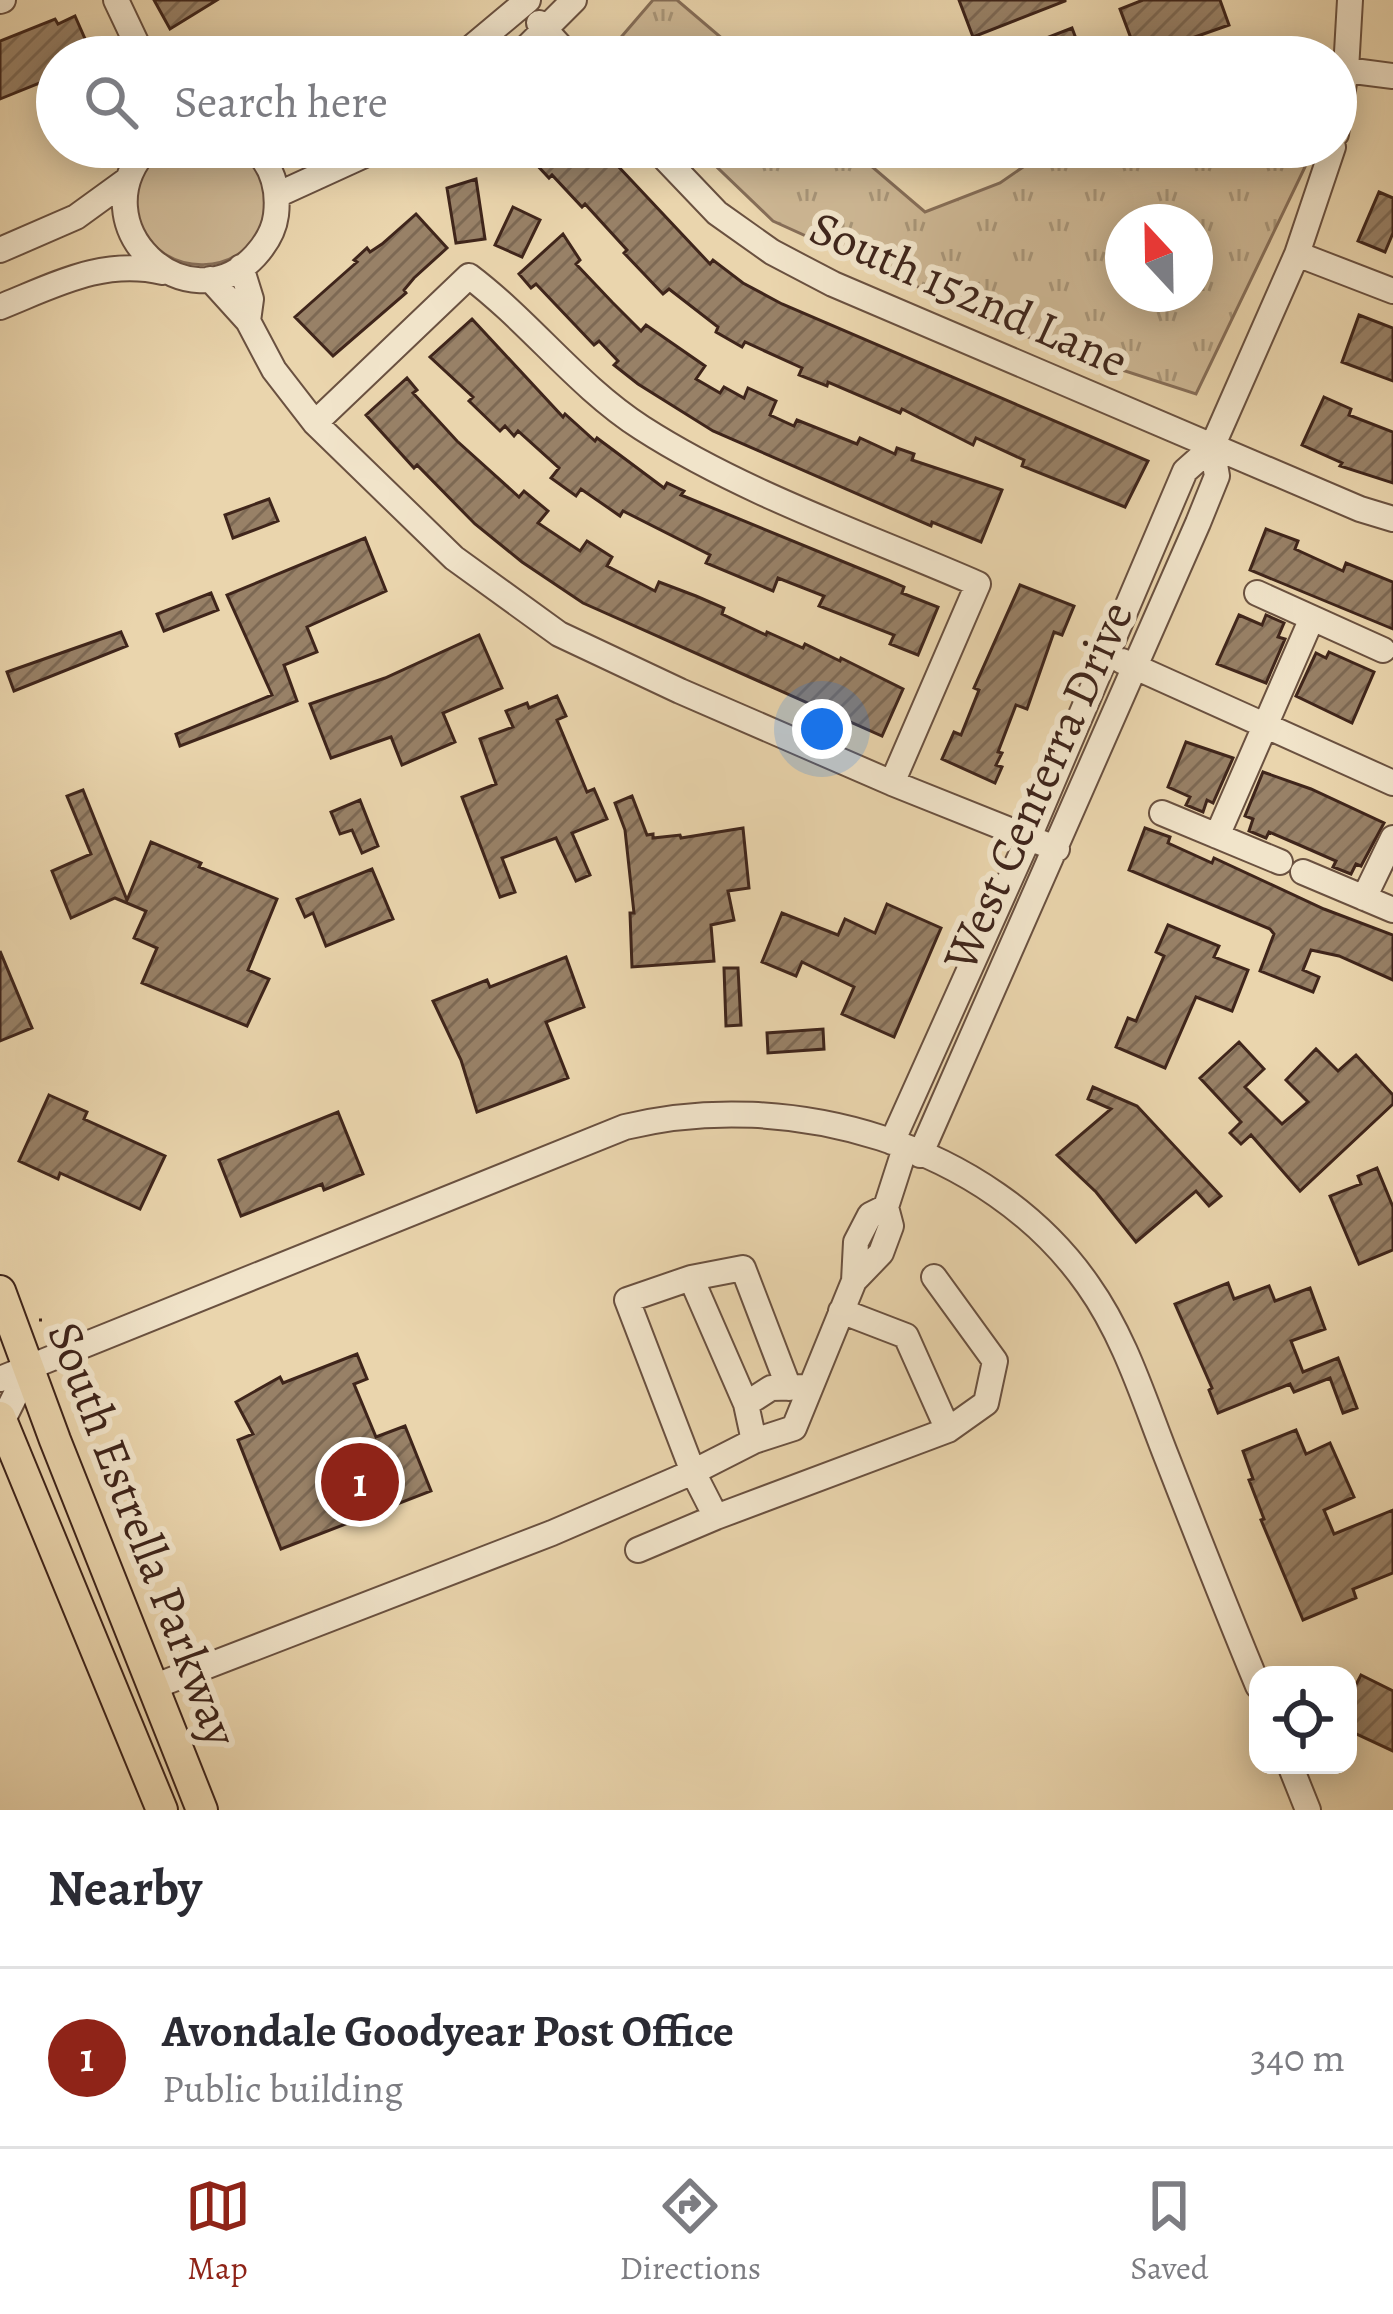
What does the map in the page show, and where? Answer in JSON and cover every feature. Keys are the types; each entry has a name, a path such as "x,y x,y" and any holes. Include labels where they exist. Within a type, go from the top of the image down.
{"main road":[{"name":"South Estrella Parkway","path":"0,1291 15,1374 202,1810"},
{"name":"South Estrella Parkway","path":"1,1423 165,1810"},
{"path":"63,1574 89,1597 127,1673 153,1687 152,1732 165,1810"}],"street":[{"path":"116,0 133,36"},
{"path":"541,36 574,0"},
{"path":"1348,36 1350,0"},
{"path":"485,36 526,2 550,36"},
{"path":"1357,71 1393,76"},
{"path":"0,250 76,217 127,179 134,168"},
{"path":"0,307 93,270 123,265 210,279 241,267 266,242 276,220 277,195 270,168"},
{"path":"277,195 342,168"},
{"name":"South 152nd Lane","path":"674,168 717,213 792,263 1212,447 1393,519"},
{"name":"West Centerra Drive","path":"906,1148 1029,837 1185,472 1212,447 1297,254 1326,168"},
{"path":"127,179 127,225 136,246 172,274"},
{"path":"1297,254 1393,291"},
{"path":"241,267 251,299 248,321"},
{"path":"315,423 470,276 499,298 592,392 645,430 739,480 978,584 892,783"},
{"path":"210,279 248,321 274,370 315,423 454,558 559,634 680,692 1058,849"},
{"name":"West Centerra Drive","path":"906,1148 1058,849 1217,476 1212,447"},
{"path":"1257,592 1383,650"},
{"path":"1217,836 1312,618"},
{"path":"1108,655 1393,783"},
{"path":"1162,813 1393,910"},
{"path":"1364,898 1393,838"},
{"path":"1,1423 15,1374 625,1127 670,1116 786,1115 823,1121 906,1148 978,1184 1064,1255 1100,1303 1130,1361 1250,1666"},
{"path":"854,1281 881,1253 891,1226 886,1207 906,1148"},
{"path":"153,1687 552,1533 754,1441 794,1428 799,1388 854,1281 856,1242 870,1215 886,1207"},
{"path":"856,1242 881,1253"},
{"path":"716,1517 627,1300 691,1278 742,1268 799,1388"},
{"path":"638,1550 948,1430 986,1403 994,1361 934,1277"},
{"path":"691,1278 746,1404 754,1441"},
{"path":"841,1311 906,1336 948,1430"},
{"path":"746,1404 771,1388 799,1388"},
{"path":"1294,1774 1308,1810"}],"green space":[{"path":"653,0 677,0 719,36 622,36"},
{"path":"145,168 256,168 265,205 259,230 245,249 226,260 203,265 180,261 160,250 144,232 134,187"},
{"path":"718,168 874,168 925,212 1000,183 1022,168 1305,168 1196,394 1048,346 773,221"}],"building":[{"path":"154,0 217,0 170,29"},
{"path":"959,0 1065,0 976,36"},
{"path":"1143,0 1220,0 1229,25 1198,36 1130,36 1120,9"},
{"path":"75,16 84,36 36,36 36,84 0,99 0,41 55,19 58,24"},
{"path":"1072,28 1075,36 1051,36"},
{"path":"540,168 620,168 710,264 713,260 743,283 1148,461 1125,507 1022,466 1024,460 976,438 973,445 902,409 900,413 828,382 827,386 799,375 802,368 745,342 742,347 716,332 718,327 669,289 663,294 585,204 582,207 552,175 549,178"},
{"path":"476,179 485,239 456,243 447,188"},
{"path":"1379,192 1393,198 1393,233 1385,252 1358,241"},
{"path":"513,207 540,220 522,257 495,245"},
{"path":"416,214 447,248 414,278 406,293 333,356 295,317 367,248 370,252 382,244"},
{"path":"563,234 580,260 576,264 612,302 641,331 646,325 705,366 696,379 720,393 724,387 744,398 748,388 776,401 770,415 794,426 797,420 857,444 860,438 895,454 897,448 914,454 912,460 1002,490 981,542 932,522 931,526 713,431 638,384 614,365 618,361 599,341 594,345 536,284 531,288 519,274"},
{"path":"1359,315 1393,328 1393,381 1342,362"},
{"path":"472,319 563,417 565,414 595,441 597,438 664,488 667,483 684,491 681,495 888,580 904,587 902,593 938,607 918,655 890,644 894,635 819,606 824,596 778,578 773,591 706,563 710,555 623,511 620,516 581,489 576,496 551,478 559,468 518,431 514,436 505,426 500,431 469,401 473,397 430,357"},
{"path":"407,378 417,390 413,393 457,441 519,497 524,491 548,511 538,523 580,551 587,541 612,557 607,566 655,591 659,582 696,596 766,635 841,658 903,689 882,736 583,603 522,562 475,524 417,465 414,468 366,415"},
{"path":"1324,397 1351,409 1349,415 1393,432 1393,483 1340,466 1342,463 1302,445"},
{"path":"269,499 278,521 233,538 225,515"},
{"path":"1266,529 1298,541 1295,549 1343,571 1346,563 1393,582 1393,629 1250,570"},
{"path":"365,538 386,591 307,627 317,652 284,665 297,701 180,746 176,734 272,695 227,595"},
{"path":"1020,585 1074,606 1062,635 1054,632 1027,709 1016,705 998,752 1002,753 996,765 1002,767 995,783 942,759 954,732 961,735 979,690 974,688"},
{"path":"211,593 218,610 164,631 157,614"},
{"path":"1239,615 1262,625 1266,615 1284,623 1278,637 1285,639 1266,683 1217,664"},
{"path":"121,632 127,646 14,691 7,672"},
{"path":"479,635 502,688 443,713 455,742 402,765 391,737 331,758 310,704 385,678"},
{"path":"1329,652 1374,672 1352,723 1296,696 1316,653 1326,658"},
{"path":"557,696 566,716 557,720 587,792 594,789 607,819 572,833 590,875 576,881 556,838 502,858 515,892 500,897 462,797 496,784 480,739 513,727 506,711 527,703 529,708"},
{"path":"1186,742 1233,758 1213,803 1207,800 1203,812 1186,805 1190,797 1168,787"},
{"path":"1263,772 1384,823 1361,866 1356,864 1351,874 1333,867 1336,861 1269,832 1266,838 1249,831 1253,819 1245,816"},
{"path":"83,790 127,900 151,842 277,899 248,970 269,979 247,1026 142,983 157,948 134,938 146,911 115,898 71,918 52,871 91,854 67,796"},
{"path":"632,796 647,835 653,838 743,828 749,888 728,891 734,920 711,925 714,961 632,967 630,913 634,913 625,830 615,803"},
{"path":"360,800 378,846 362,853 352,830 340,834 331,812"},
{"path":"1145,828 1212,863 1214,858 1393,935 1393,980 1339,956 1311,950 1303,970 1319,977 1313,992 1260,971 1274,934 1270,929 1129,870"},
{"path":"372,869 393,919 326,946 313,913 305,917 297,899"},
{"path":"887,904 941,928 894,1037 842,1014 854,987 802,962 796,976 762,962 782,913 838,935 845,919 875,933"},
{"path":"1168,925 1219,946 1214,957 1248,970 1232,1011 1196,997 1165,1068 1116,1047 1128,1018 1136,1021 1164,956 1156,952"},
{"path":"0,951 32,1028 0,1041"},
{"path":"566,957 584,1007 546,1022 568,1078 477,1112 461,1060 433,1001 487,980 490,987"},
{"path":"724,968 738,968 741,1025 726,1026"},
{"path":"823,1029 824,1049 768,1053 767,1033"},
{"path":"1239,1042 1264,1069 1245,1087 1282,1124 1308,1102 1286,1080 1316,1049 1338,1071 1356,1055 1393,1095 1393,1104 1300,1191 1251,1135 1241,1144 1230,1133 1241,1122 1200,1078"},
{"path":"1093,1087 1137,1106 1221,1196 1209,1206 1196,1191 1136,1242 1096,1192 1057,1155 1111,1109 1088,1099"},
{"path":"49,1095 87,1112 84,1119 165,1156 140,1209 60,1173 58,1179 19,1161"},
{"path":"338,1112 363,1174 324,1190 322,1184 241,1216 219,1160"},
{"path":"1377,1168 1393,1207 1393,1250 1359,1264 1330,1196 1361,1184 1358,1176"},
{"path":"1228,1283 1234,1299 1269,1286 1275,1301 1310,1288 1325,1329 1291,1341 1303,1372 1338,1358 1357,1408 1343,1413 1330,1378 1294,1392 1290,1384 1218,1413 1175,1304"},
{"path":"357,1354 367,1379 354,1384 376,1437 405,1426 431,1491 281,1549 238,1440 253,1434 236,1402 280,1377 283,1383"},
{"path":"1296,1430 1306,1454 1330,1443 1354,1497 1324,1510 1334,1534 1393,1510 1393,1573 1353,1589 1356,1598 1303,1620 1261,1520 1243,1451"},
{"path":"1361,1675 1393,1691 1393,1751 1357,1734"}],"place":[{"name":"Avondale Goodyear Post Office","path":"360,1482"}]}
